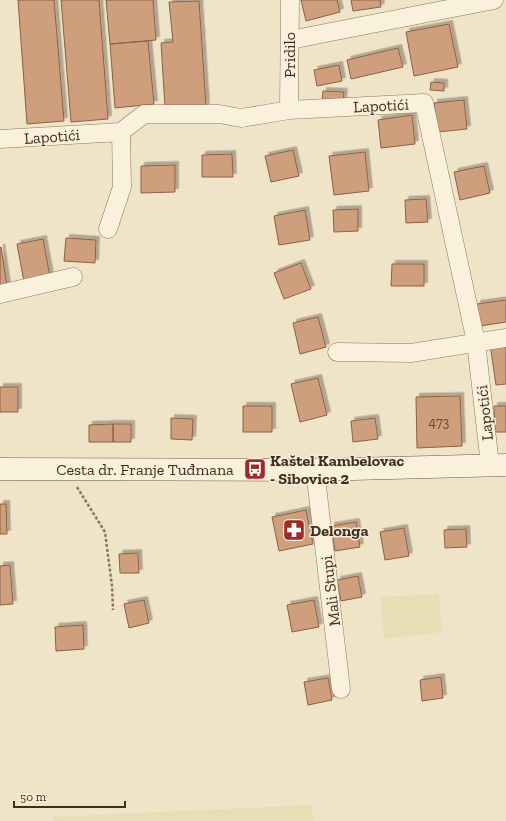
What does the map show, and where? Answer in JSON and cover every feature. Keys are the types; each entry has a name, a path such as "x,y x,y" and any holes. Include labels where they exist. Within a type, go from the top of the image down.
{"main road":[{"name":"Cesta dr. Franje Tuđmana","path":"0,469 315,470 498,465"}],"street":[{"name":"Pridilo","path":"289,110 290,0"},
{"path":"290,40 494,0"},
{"name":"Lapotići","path":"0,139 121,132 144,114 219,114 240,118 289,110 424,103 476,342 498,465"},
{"path":"108,229 122,187 121,132"},
{"path":"0,294 73,276"},
{"path":"337,352 411,353 506,338"},
{"name":"Mali Stupi","path":"315,470 341,689"}],"path":[{"path":"66,469 105,532 112,586 113,610"}],"shaded area":[{"path":"439,594 442,632 384,639 380,597"},
{"path":"311,805 314,821 54,821 53,817"}],"building":[{"path":"18,0 54,0 64,121 27,124"},
{"path":"61,0 99,0 108,119 71,122"},
{"path":"106,0 153,0 156,40 110,44"},
{"path":"301,0 337,0 340,12 306,21"},
{"path":"351,0 380,0 381,7 353,11"},
{"path":"199,1 206,107 165,107 161,43 173,42 169,2"},
{"path":"449,24 458,67 414,76 406,32"},
{"path":"148,41 154,104 115,108 110,44"},
{"path":"398,48 403,67 351,79 347,60"},
{"path":"339,65 342,81 317,86 314,70"},
{"path":"431,82 444,83 444,91 430,90"},
{"path":"323,91 344,92 343,102 322,101"},
{"path":"464,100 467,129 437,132 434,103"},
{"path":"412,115 415,144 381,148 378,120"},
{"path":"293,150 299,176 271,182 265,156"},
{"path":"365,152 369,191 334,195 329,156"},
{"path":"232,154 233,177 202,177 202,155"},
{"path":"175,165 175,192 141,193 141,166"},
{"path":"484,166 490,193 460,200 454,172"},
{"path":"426,199 428,222 406,223 405,200"},
{"path":"358,209 358,231 334,232 333,210"},
{"path":"305,210 310,240 279,245 274,216"},
{"path":"66,238 96,240 95,263 64,261"},
{"path":"43,239 50,277 24,282 17,244"},
{"path":"1,247 7,286 0,287 0,248"},
{"path":"301,263 311,289 284,299 274,273"},
{"path":"392,264 424,264 424,286 391,286"},
{"path":"506,300 506,322 480,326 477,304"},
{"path":"318,317 326,347 300,354 293,323"},
{"path":"506,341 506,384 496,385 490,344"},
{"path":"318,378 327,415 300,422 291,384"},
{"path":"0,387 18,387 18,412 0,412"},
{"path":"460,396 462,446 417,448 416,397"},
{"path":"243,406 272,406 272,432 243,432"},
{"path":"494,406 506,406 506,432 495,432"},
{"path":"171,418 193,419 192,440 171,439"},
{"path":"375,418 378,439 353,442 351,421"},
{"path":"113,424 113,442 89,442 89,425"},
{"path":"113,424 131,424 131,442 113,442"},
{"path":"0,504 6,504 7,534 0,534"},
{"path":"306,510 313,544 279,551 272,517"},
{"path":"356,522 360,547 335,551 331,526"},
{"path":"404,528 409,556 385,560 380,532"},
{"path":"466,529 467,547 445,548 444,530"},
{"path":"138,553 139,573 120,573 119,554"},
{"path":"10,565 13,604 0,605 0,566"},
{"path":"358,576 362,597 341,601 337,580"},
{"path":"144,600 149,623 129,628 124,604"},
{"path":"314,600 319,627 292,632 287,605"},
{"path":"83,625 84,649 56,651 55,627"},
{"path":"441,677 443,698 422,701 420,680"},
{"path":"328,678 332,700 308,705 304,682"}],"place":[{"name":"Kaštel Kambelovac - Sibovica 2","path":"255,469"},
{"name":"Delonga","path":"294,530"}]}
